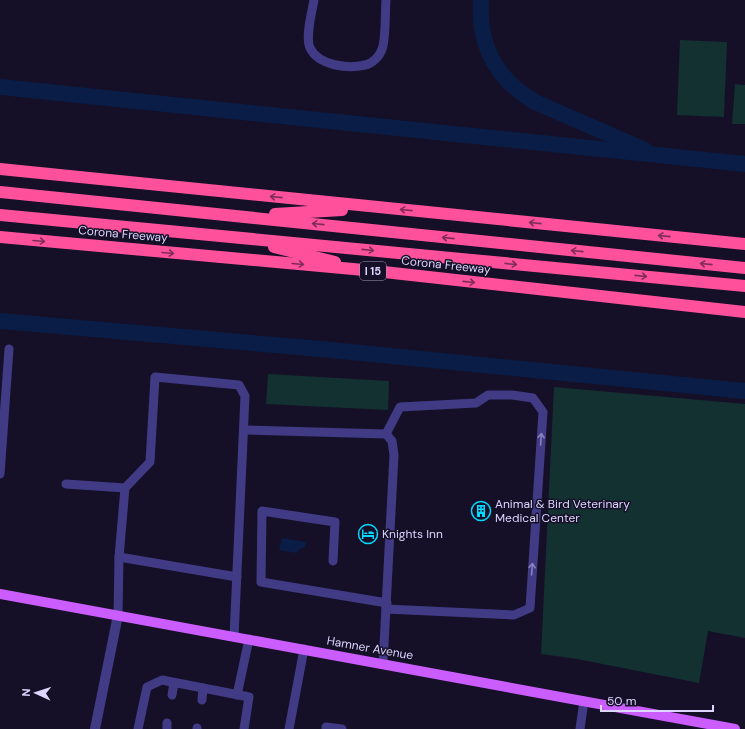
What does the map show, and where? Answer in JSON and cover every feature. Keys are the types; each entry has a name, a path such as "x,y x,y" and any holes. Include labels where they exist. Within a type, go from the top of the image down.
{"highway":[{"path":"0,169 745,244"},
{"path":"0,192 745,268"},
{"path":"236,216 382,208"},
{"path":"0,215 745,286"},
{"name":"I 15","path":"232,236 375,271"},
{"name":"Corona Freeway","path":"0,237 375,271 745,312"}],"main road":[{"name":"Hamner Avenue","path":"0,594 736,729"}],"street":[{"path":"95,729 118,615"}],"lane":[{"path":"314,0 309,26 310,48 319,60 332,65 346,66 366,65 376,59 383,48 386,0"},
{"path":"0,474 9,349"},
{"path":"118,615 119,557 125,488 150,462 155,377 239,385 245,396 234,637"},
{"path":"333,561 335,522 262,512 261,582 386,606 514,615 530,608 543,412 533,398 512,395 488,395 476,403 400,407 386,434"},
{"path":"244,430 386,434 392,441 394,454 383,664"},
{"path":"66,484 125,488"},
{"path":"119,557 237,576"},
{"path":"237,695 249,639"},
{"path":"289,729 304,649"},
{"path":"138,729 147,687 162,680 249,697 244,729"},
{"path":"172,695 174,683"},
{"path":"202,700 203,688"},
{"path":"580,729 584,701"},
{"path":"326,729 326,726 342,729"}],"green space":[{"path":"680,40 727,42 724,117 677,115"},
{"path":"735,84 745,85 745,124 732,124"},
{"path":"268,374 389,381 388,410 266,404"},
{"path":"554,387 745,404 745,638 708,631 699,683 577,659 541,654"}],"water":[{"path":"282,538 306,542 305,547 299,549 297,553 279,550"}],"waterway":[{"path":"481,0 481,17 486,46 492,60 510,83 521,93 535,102 645,150"},
{"path":"0,87 745,164"},
{"path":"0,321 321,349 745,391"}],"place":[{"name":"Animal & Bird Veterinary Medical Center","path":"481,511"},
{"name":"Knights Inn","path":"368,534"}]}
